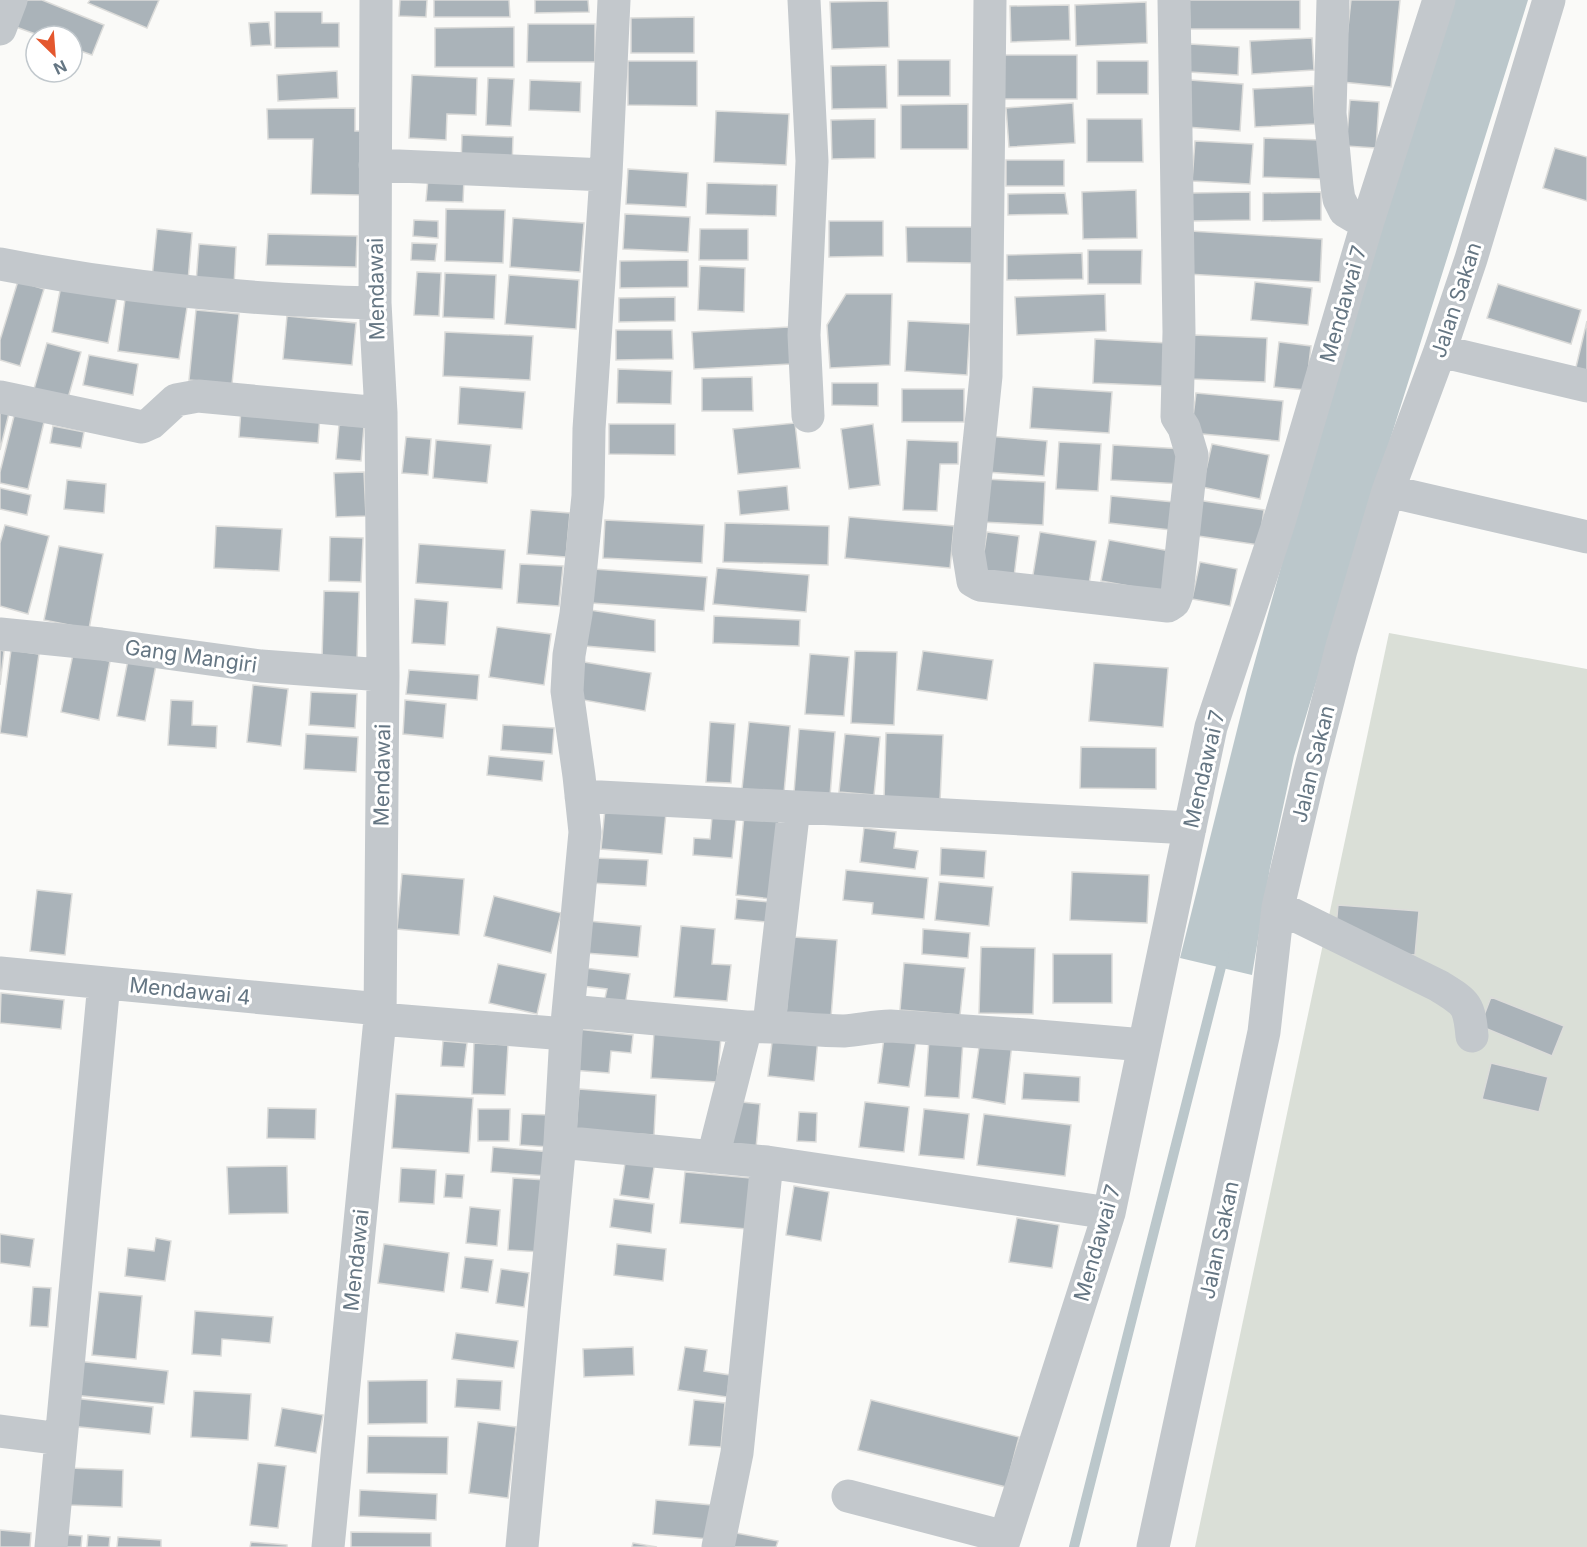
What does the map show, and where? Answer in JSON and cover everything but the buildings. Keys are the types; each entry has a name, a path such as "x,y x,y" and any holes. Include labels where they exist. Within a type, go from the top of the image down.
{"street":[{"path":"0,29 11,0"},
{"name":"Mendawai","path":"328,1547 380,1014 383,675 381,413 375,303 376,0"},
{"path":"522,1547 560,1142 585,832 567,691 569,655 576,614 588,496 589,429 606,175 614,0"},
{"path":"804,0 812,161 804,335 808,416"},
{"path":"990,0 986,376 968,550 970,572 973,581 980,585 1168,606 1174,602 1177,594 1192,454 1184,428 1177,417 1179,332 1174,0"},
{"path":"1333,0 1330,113 1337,186 1339,199 1347,214 1367,224"},
{"name":"Mendawai 7","path":"1003,1542 1109,1213 1211,727 1279,522 1367,224 1439,0"},
{"name":"Jalan Sakan","path":"1153,1547 1264,1032 1278,907 1309,775 1341,651 1388,491 1440,351 1471,259 1549,0"},
{"path":"375,165 606,175"},
{"path":"0,264 52,274 226,295 295,301 375,303"},
{"path":"1440,351 1587,386"},
{"path":"0,398 142,427 151,423 176,400 198,396 381,413"},
{"path":"1388,491 1587,537"},
{"name":"Gang Mangiri","path":"0,634 101,644 261,666 383,675"},
{"path":"581,796 1190,828"},
{"path":"713,1157 758,1026 794,807"},
{"path":"1278,907 1438,986 1462,1001 1470,1013 1472,1036"},
{"name":"Mendawai 4","path":"0,973 380,1014 568,1023 758,1026 846,1031 876,1026 902,1027 1144,1045"},
{"path":"51,1547 104,983"},
{"path":"560,1142 767,1162 1109,1213"},
{"path":"718,1547 737,1453 767,1162"},
{"path":"0,1431 61,1438"},
{"path":"848,1496 1003,1542"}],"shaded area":[{"path":"1452,0 1528,0 1364,523 1294,756 1270,868 1252,975 1180,958 1247,690 1326,404"},
{"path":"1389,633 1587,669 1587,1547 1195,1547"}],"waterway":[{"path":"1074,1547 1224,955"}]}
